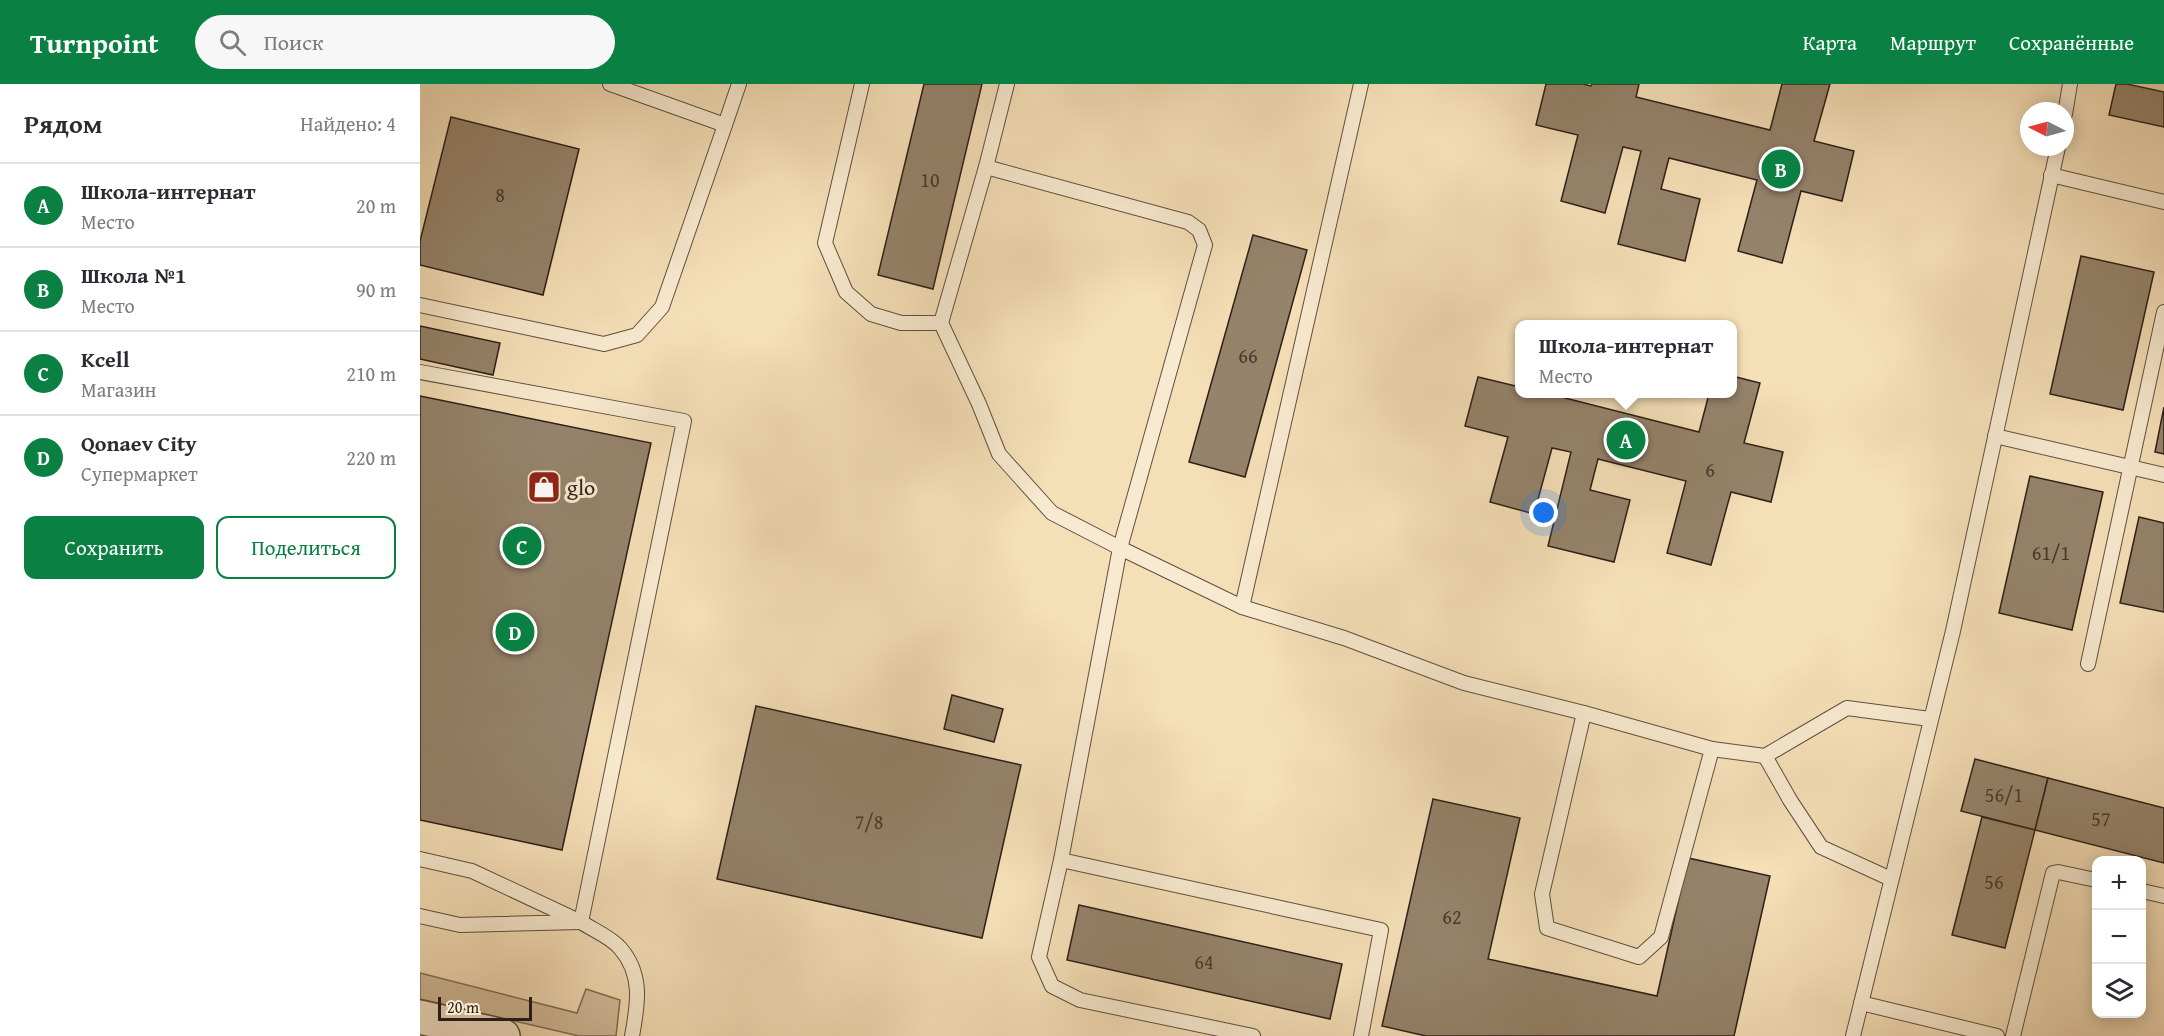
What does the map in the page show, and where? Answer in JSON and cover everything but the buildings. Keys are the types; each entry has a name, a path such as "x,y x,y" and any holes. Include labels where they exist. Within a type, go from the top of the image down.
{"street":[{"path":"420,1017 503,1036"}],"lane":[{"path":"610,84 725,125"},
{"path":"420,305 604,344 637,335 662,307 739,84"},
{"path":"862,84 825,243 846,292 871,314 901,323 940,323"},
{"path":"1007,84 986,167 940,323 979,404 999,454 1052,513 1242,607 1344,638 1464,683 1584,713 1712,749 1765,756 1847,708 1930,719"},
{"path":"1242,607 1361,84"},
{"path":"2067,102 2070,84"},
{"path":"1853,1036 1953,631 2056,156"},
{"path":"986,167 1188,222 1199,230 1205,245 1120,548 1061,860 1039,957 1052,986 1080,1000 1253,1036"},
{"path":"2052,175 2164,202"},
{"path":"2088,664 2164,312"},
{"path":"420,372 684,421 581,922"},
{"path":"1995,436 2164,475"},
{"path":"1584,713 1542,894 1547,928 1639,957 1661,937 1712,749"},
{"path":"1765,756 1821,847 1891,879"},
{"path":"420,859 472,871 581,922 620,946 636,975 638,1008 632,1036"},
{"path":"1061,860 1382,930 1361,1036"},
{"path":"2013,1036 2053,873 2092,879"},
{"path":"2146,892 2164,896"},
{"path":"420,916 460,925 581,922"},
{"path":"1861,1003 1997,1036"}],"shaded area":[{"path":"420,973 577,1013 586,989 620,1000 616,1036 579,1036 420,999"}],"place":[{"name":"Школа №1","path":"1781,169"},
{"name":"Школа-интернат","path":"1626,440"},
{"name":"glo","path":"544,487"},
{"name":"Kcell","path":"522,546"},
{"name":"Qonaev City","path":"515,632"}]}
